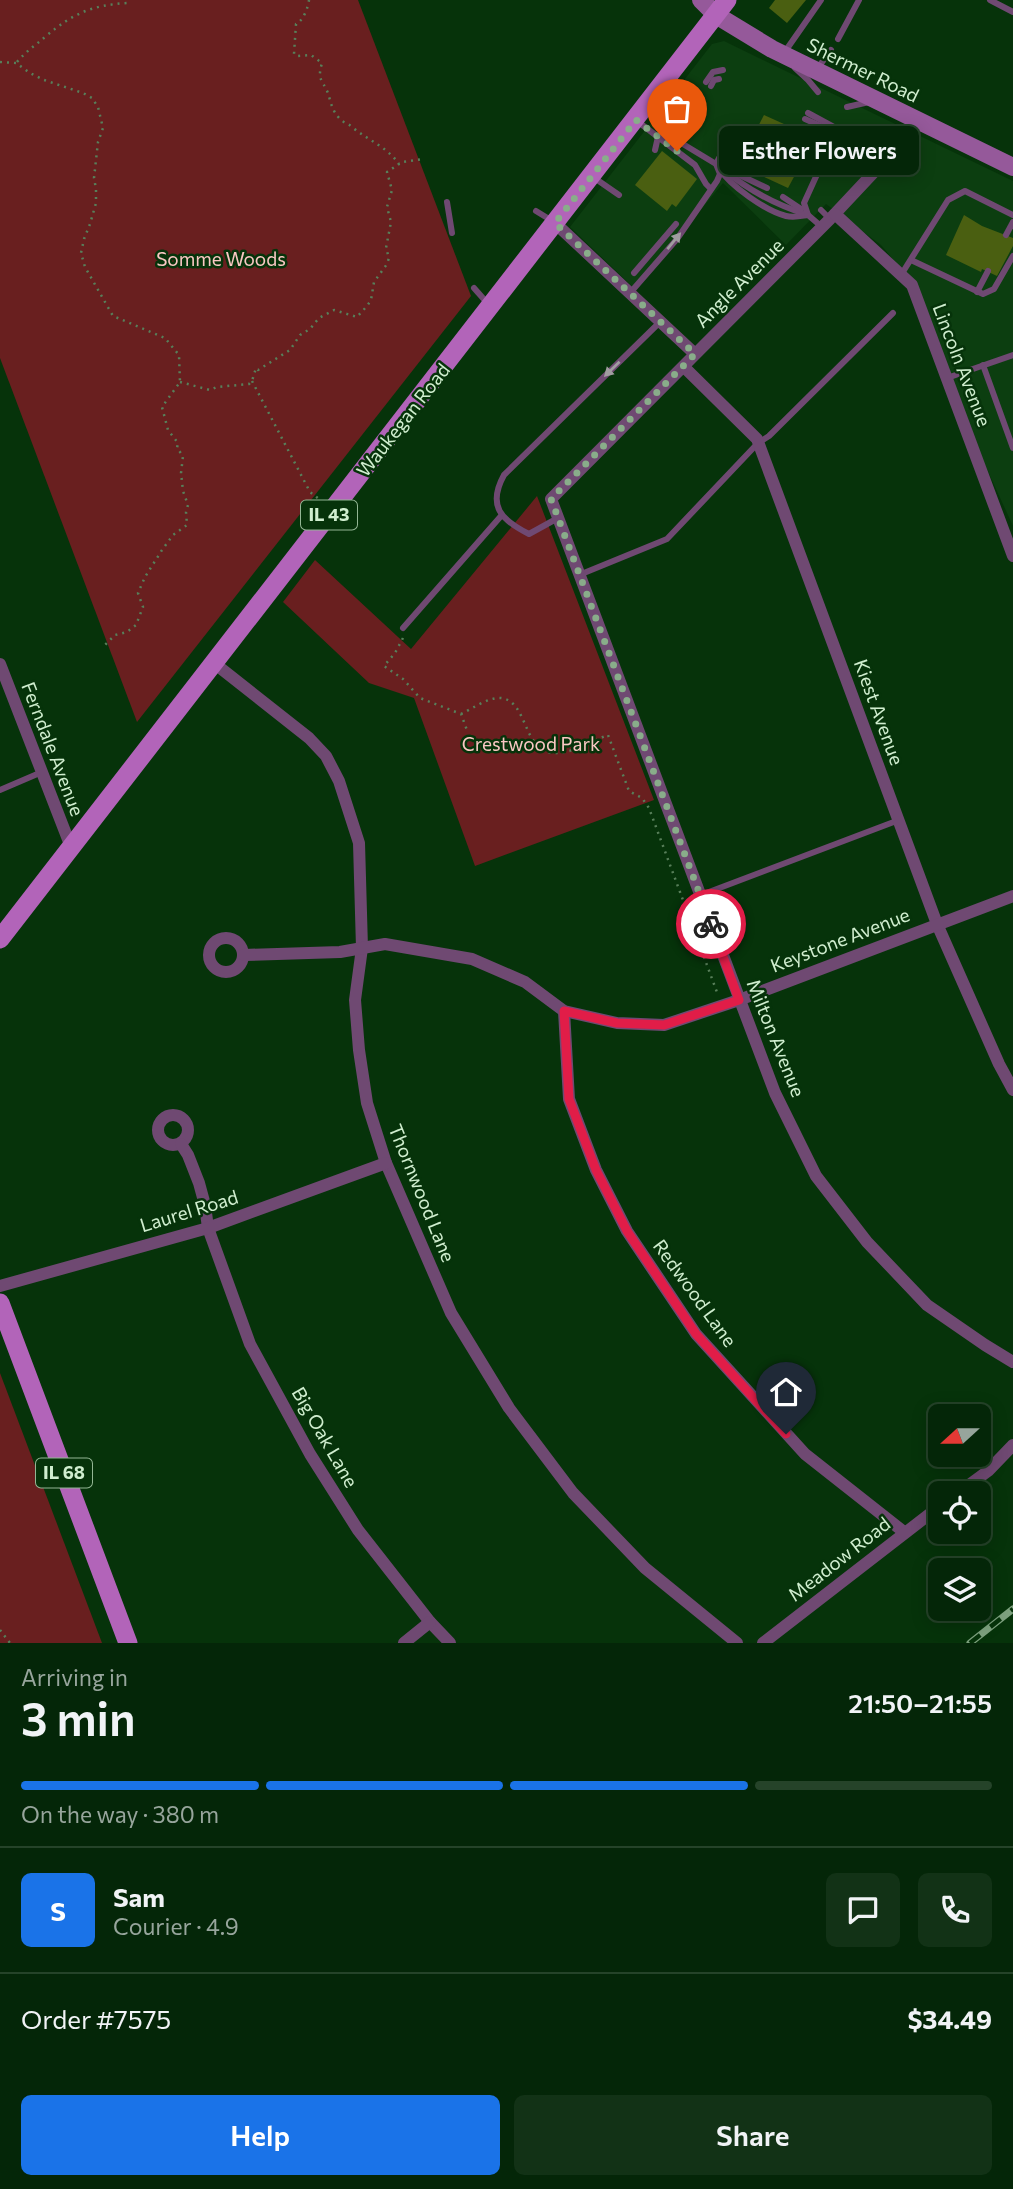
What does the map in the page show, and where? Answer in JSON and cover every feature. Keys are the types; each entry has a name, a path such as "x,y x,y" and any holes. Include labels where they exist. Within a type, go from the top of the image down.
{"main road":[{"name":"Shermer Road","path":"701,0 722,8 778,52 1013,167"},
{"name":"Waukegan Road","path":"0,939 722,8"},
{"name":"IL 68","path":"0,1303 128,1643"}],"street":[{"name":"Angle Avenue","path":"551,499 684,367 921,122"},
{"name":"Lincoln Avenue","path":"827,217 912,285 1013,556"},
{"path":"555,223 695,354"},
{"name":"Kiest Avenue","path":"684,367 757,439 937,924 1013,1090"},
{"name":"Milton Avenue","path":"551,499 775,1093 816,1176 867,1242 927,1305 1013,1362"},
{"name":"Thornwood Lane","path":"214,663 309,738 326,755 352,815 359,844 362,948 355,1000 367,1103 386,1163 451,1313 509,1408 573,1493 636,1558 737,1643"},
{"name":"Ferndale Avenue","path":"0,664 71,847"},
{"name":"Keystone Avenue","path":"244,955 340,952 385,944 472,959 525,982 564,1011 617,1023 664,1025 739,1000 1013,895"},
{"name":"Redwood Lane","path":"564,1011 569,1099 596,1170 627,1231 696,1334 805,1454 904,1532"},
{"name":"Big Oak Lane","path":"181,1144 199,1184 208,1228 250,1344 310,1454 358,1530 430,1622 450,1643"},
{"name":"Laurel Road","path":"0,1286 208,1228 386,1163"},
{"path":"974,1481 1013,1445"},
{"name":"Meadow Road","path":"764,1643 928,1515"},
{"path":"404,1643 430,1622"}],"lane":[{"path":"818,92 778,52 821,0"},
{"path":"838,39 859,0"},
{"path":"990,0 1013,12"},
{"path":"815,70 831,50"},
{"path":"719,79 708,84 713,72 723,70"},
{"path":"847,107 877,100"},
{"path":"806,116 840,133"},
{"path":"636,120 695,165 707,187"},
{"path":"659,137 668,135 716,161 761,204 775,212 792,217 827,217"},
{"path":"655,150 659,137"},
{"path":"702,176 716,161"},
{"path":"716,161 720,174 717,181"},
{"path":"808,215 804,203 820,170"},
{"path":"630,293 677,239 707,187 727,173"},
{"path":"727,173 767,188"},
{"path":"592,176 620,195"},
{"path":"901,275 948,200 965,191 1013,215"},
{"path":"783,197 808,215"},
{"path":"447,202 452,233"},
{"path":"536,211 555,223"},
{"path":"1006,235 1013,222"},
{"path":"634,273 676,224"},
{"path":"911,260 983,294 994,289 1013,256"},
{"path":"977,292 988,271"},
{"path":"474,288 490,307"},
{"path":"579,575 667,539 758,443 769,436 893,313"},
{"path":"558,518 529,534 512,525 501,516 496,501 498,486 504,475 660,322"},
{"path":"947,379 1013,355"},
{"path":"983,365 1013,448"},
{"path":"403,628 501,516"},
{"path":"0,790 42,772"},
{"path":"700,895 899,820"}],"path":[{"path":"16,63 26,50 88,8 128,0"},
{"path":"309,0 300,22 296,24 294,54 311,55 322,63 319,73 321,82 328,93 331,107 341,122 388,150 399,164"},
{"path":"0,62 16,63 44,80 92,98 99,107 103,128 98,142 94,178 96,203 81,253 85,267 113,316 165,338 178,355 180,382 162,407 168,430 178,443 177,448 183,456 181,473 188,505 187,525 173,535 145,577 138,593 143,607 136,625 127,632 115,635 104,646"},
{"path":"180,382 210,390 249,384 256,368 261,369 290,350 300,335 319,318 334,310 357,317 367,306 373,293 374,282 389,258 386,248 391,222 387,207 392,190 387,172 399,164 423,159"},
{"path":"252,381 310,492 333,510"},
{"path":"403,628 403,641 384,666 403,679 420,698 461,714 487,701 499,698 508,700 519,712 538,748 555,754 608,735 629,792 642,798 649,808 722,1005"},
{"path":"461,714 468,733"},
{"path":"0,1630 10,1643"}],"shaded area":[{"path":"724,41 1013,181 1013,526 985,465 918,289 881,245 826,204 786,245 723,183 635,289 570,227 712,44"}],"green space":[{"name":"Somme Woods","path":"0,0 358,0 471,296 137,722 0,358"},
{"name":"Crestwood Park","path":"537,496 654,800 475,866 414,698 369,683 283,602 315,560 411,649"},
{"path":"0,1373 102,1643 0,1643"}],"building":[{"path":"775,0 806,0 787,23 769,8"},
{"path":"764,115 815,138 788,188 738,165"},
{"path":"662,151 697,179 676,207 672,204 667,211 635,185"},
{"path":"964,215 982,226 1013,238 1013,246 997,276 982,269 981,272 946,255"}],"railway":[{"path":"970,1643 1013,1609"}],"way so far":[{"path":"677,151 636,120 555,223 695,354 551,499 711,924"}],"place":[{"name":"Esther Flowers","path":"677,151"}],"route":[{"path":"711,924 739,1000 664,1025 617,1023 564,1011 569,1099 596,1170 627,1231 696,1334 786,1434"}]}
